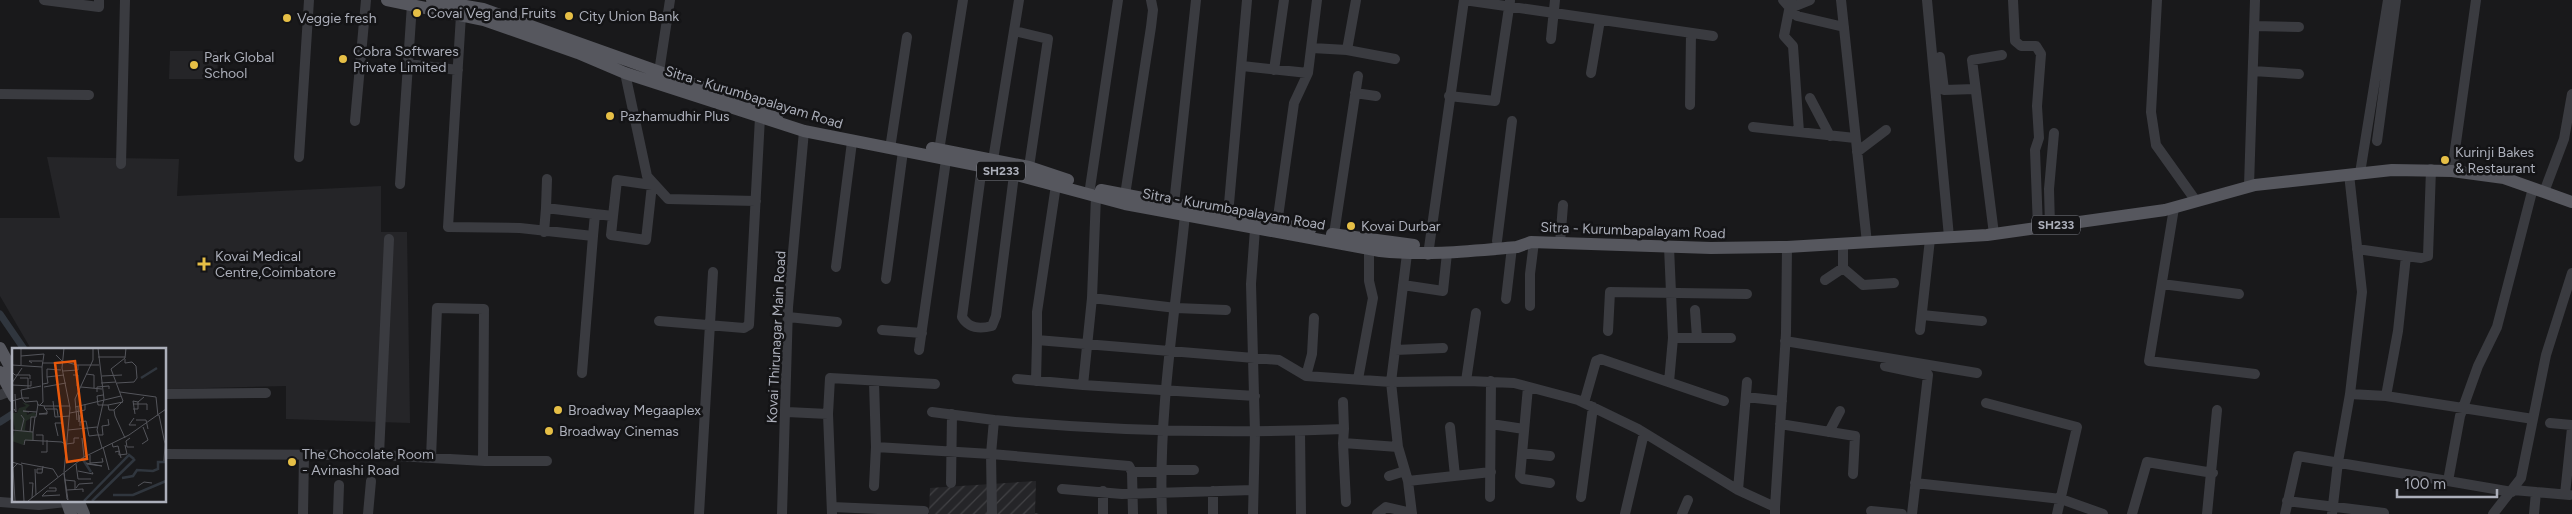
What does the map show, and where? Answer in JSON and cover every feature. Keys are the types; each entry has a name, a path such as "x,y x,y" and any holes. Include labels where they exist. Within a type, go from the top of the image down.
{"main road":[{"name":"Sitra - Kurumbapalayam Road","path":"388,0 412,4 430,3 461,15 484,20 569,50 625,74 804,131 903,151 987,163 1014,174 1093,192 1125,204 1255,229 1407,254 1428,250 1448,253 1512,247 1532,242 1669,247 1787,247 1994,234 2174,208 2249,186 2355,174 2431,169 2504,178 2572,202"},
{"path":"430,3 483,9 810,124 891,142 941,156"},
{"path":"987,163 1030,167 1093,192 1125,195 1428,250 1497,241 1518,240 1532,242"},
{"path":"0,348 12,370"},
{"path":"0,372 8,394"},
{"path":"71,502 84,514"}],"street":[{"path":"44,0 99,7 99,0"},
{"path":"121,164 125,0"},
{"path":"299,157 309,0"},
{"path":"356,121 366,0"},
{"path":"659,72 670,0"},
{"path":"919,350 941,156 963,0"},
{"path":"1014,174 996,316 992,326 978,328 970,326 962,317 987,163 1019,0"},
{"path":"1083,385 1092,298 1093,192 1118,0"},
{"path":"1125,195 1151,27 1153,10 1151,0"},
{"path":"1174,204 1196,0"},
{"path":"1228,215 1247,0"},
{"path":"1274,70 1284,0"},
{"path":"1277,224 1294,103 1308,73 1317,0"},
{"path":"1346,50 1356,0"},
{"path":"1428,250 1464,0 1510,3 1555,13 1713,36"},
{"path":"1551,39 1555,0"},
{"path":"1788,3 1810,0"},
{"path":"1841,0 1867,243"},
{"path":"1927,0 1949,237"},
{"path":"2013,0 2015,42 2021,46 2036,46 2041,54 2038,106 2039,138 2035,150 2044,227"},
{"path":"2157,0 2151,112 2156,145 2196,202"},
{"path":"2249,186 2255,0"},
{"path":"2333,511 2362,292 2357,249 2355,174 2388,0"},
{"path":"2377,141 2396,0"},
{"path":"2452,171 2476,0"},
{"path":"1449,96 1495,101 1510,3"},
{"path":"1788,3 1797,16 1844,27"},
{"path":"1788,3 1784,36 1793,46 1799,132"},
{"path":"400,184 412,4"},
{"path":"461,15 448,227 520,228 593,236"},
{"path":"1591,73 1600,20"},
{"path":"2254,26 2299,27"},
{"path":"1014,31 1048,39 1030,167"},
{"path":"1690,105 1691,33"},
{"path":"891,142 907,38"},
{"path":"1312,48 1346,50 1395,59"},
{"path":"1994,234 1972,60 2002,55"},
{"path":"1940,58 1944,90 1975,89"},
{"path":"408,64 458,70"},
{"path":"1242,66 1308,73"},
{"path":"2253,72 2299,74"},
{"path":"625,74 650,180 668,199 756,201"},
{"path":"1334,234 1358,76"},
{"path":"1355,93 1376,96"},
{"path":"0,94 89,95"},
{"path":"2448,481 2463,408 2478,366 2497,327 2539,190 2564,138 2572,94"},
{"path":"1810,98 1830,136"},
{"path":"659,321 744,328 749,325 760,118"},
{"path":"1497,241 1512,121"},
{"path":"1753,127 1855,138"},
{"path":"1857,152 1886,130"},
{"name":"Kovai Thirunagar Main Road","path":"782,514 788,318 804,131"},
{"path":"2044,227 2054,132"},
{"path":"836,268 852,142"},
{"path":"886,279 903,151"},
{"path":"2357,249 2421,258 2428,256 2431,169"},
{"path":"544,232 547,179"},
{"path":"617,180 652,185 646,240 611,235 613,216 617,180"},
{"path":"1036,381 1037,312 1056,185"},
{"path":"1560,243 1563,205"},
{"path":"546,208 613,216"},
{"path":"2174,208 2149,361 2255,374"},
{"path":"582,373 595,214"},
{"path":"1162,514 1163,432 1166,391 1185,215"},
{"path":"1253,514 1255,396 1251,284 1255,229"},
{"path":"379,455 389,238"},
{"path":"1920,330 1930,239"},
{"path":"1530,306 1532,242"},
{"path":"1843,244 1843,268"},
{"path":"1506,299 1512,247"},
{"path":"1669,247 1672,293 1672,338 1669,382"},
{"path":"1037,340 1086,343 1254,360 1279,360 1306,376 1391,382 1491,381 1514,383 1589,405 1644,433 1775,511 1785,341 1787,247"},
{"path":"1358,379 1373,298 1369,281 1369,249"},
{"path":"1403,285 1443,291 1448,253"},
{"path":"1377,514 1386,507 1412,513 1406,476 1398,448 1391,382 1407,254"},
{"path":"2386,396 2398,331 2406,256"},
{"path":"1826,280 1843,268"},
{"path":"1843,268 1864,284 1894,283"},
{"path":"700,514 713,272"},
{"path":"2493,514 2513,491 2524,466 2546,356 2572,273"},
{"path":"2162,284 2239,294"},
{"path":"1608,330 1610,292 1747,294"},
{"path":"1092,298 1176,308 1226,310"},
{"path":"432,458 437,308 484,309 483,461"},
{"path":"1695,310 1697,338"},
{"path":"1466,381 1476,313"},
{"path":"1922,315 1982,321"},
{"path":"788,318 837,322"},
{"path":"1306,376 1312,354 1314,318"},
{"path":"882,330 922,333"},
{"path":"1672,338 1731,338"},
{"path":"1785,341 1977,373"},
{"path":"1395,350 1443,348"},
{"path":"1581,497 1581,456 1598,360 1724,401"},
{"path":"1885,366 1928,375 1912,514"},
{"path":"924,511 832,511 828,414 830,378 874,382 936,384"},
{"path":"1017,379 1255,396"},
{"path":"1490,497 1491,381"},
{"path":"874,382 876,447 874,486"},
{"path":"1738,490 1747,382"},
{"path":"1528,387 1521,478 1550,483"},
{"path":"166,394 266,393"},
{"path":"2350,394 2386,396 2533,419"},
{"path":"1746,398 1782,401"},
{"path":"1343,402 1346,502"},
{"path":"1986,403 2078,427 2057,514"},
{"path":"2207,514 2213,472 2217,410"},
{"path":"1829,432 1840,411"},
{"path":"786,412 828,414"},
{"path":"932,412 1082,428 1163,432 1255,432 1344,429"},
{"path":"951,483 952,414"},
{"path":"992,514 991,454 994,420"},
{"path":"2285,514 2298,456 2513,491 2569,495 2572,427 2550,423"},
{"path":"1491,424 1524,429"},
{"path":"1780,424 1855,436 1853,474"},
{"path":"1450,427 1455,476"},
{"path":"1300,431 1301,514"},
{"path":"1625,514 1644,433"},
{"path":"1343,443 1398,448"},
{"path":"876,447 991,454 1129,466 1132,472 1133,514"},
{"path":"1522,453 1550,456"},
{"path":"166,454 379,455 483,461 547,461"},
{"path":"303,514 304,455"},
{"path":"2132,514 2147,462 2213,472"},
{"path":"1132,472 1194,470"},
{"path":"1389,476 1455,476 1491,472"},
{"path":"368,514 371,481"},
{"path":"1915,483 2061,499 2103,514"},
{"path":"338,514 339,485"},
{"path":"1062,489 1131,493 1253,490"},
{"path":"1103,491 1103,514"},
{"path":"1213,491 1213,514"},
{"path":"2534,514 2536,492"},
{"path":"1682,514 1688,500"},
{"path":"2287,501 2333,511 2384,513"},
{"path":"0,502 39,505 62,502"},
{"path":"1871,511 1902,514"}],"shaded area":[{"name":"Park Global School","path":"170,51 217,51 218,79 169,79"},
{"name":"Kovai Medical Centre,Coimbatore","path":"47,157 179,159 177,196 381,186 381,232 407,232 410,423 286,419 286,386 166,389 166,348 30,348 0,296 0,218 60,218"},
{"path":"1036,481 1035,513 1040,514 929,514 930,488"}],"waterway":[{"path":"0,314 23,348"},
{"path":"0,422 12,414"}],"place":[{"name":"Covai Veg and Fruits","path":"417,13"},
{"name":"City Union Bank","path":"569,16"},
{"name":"Veggie fresh","path":"287,18"},
{"name":"Cobra Softwares Private Limited","path":"343,59"},
{"name":"Park Global School","path":"194,65"},
{"name":"Pazhamudhir Plus","path":"610,116"},
{"name":"Kurinji Bakes & Restaurant","path":"2445,160"},
{"name":"Kovai Durbar","path":"1351,226"},
{"name":"Kovai Medical Centre,Coimbatore","path":"204,264"},
{"name":"Broadway Megaaplex","path":"558,410"},
{"name":"Broadway Cinemas","path":"549,431"},
{"name":"The Chocolate Room - Avinashi Road","path":"292,462"}]}
